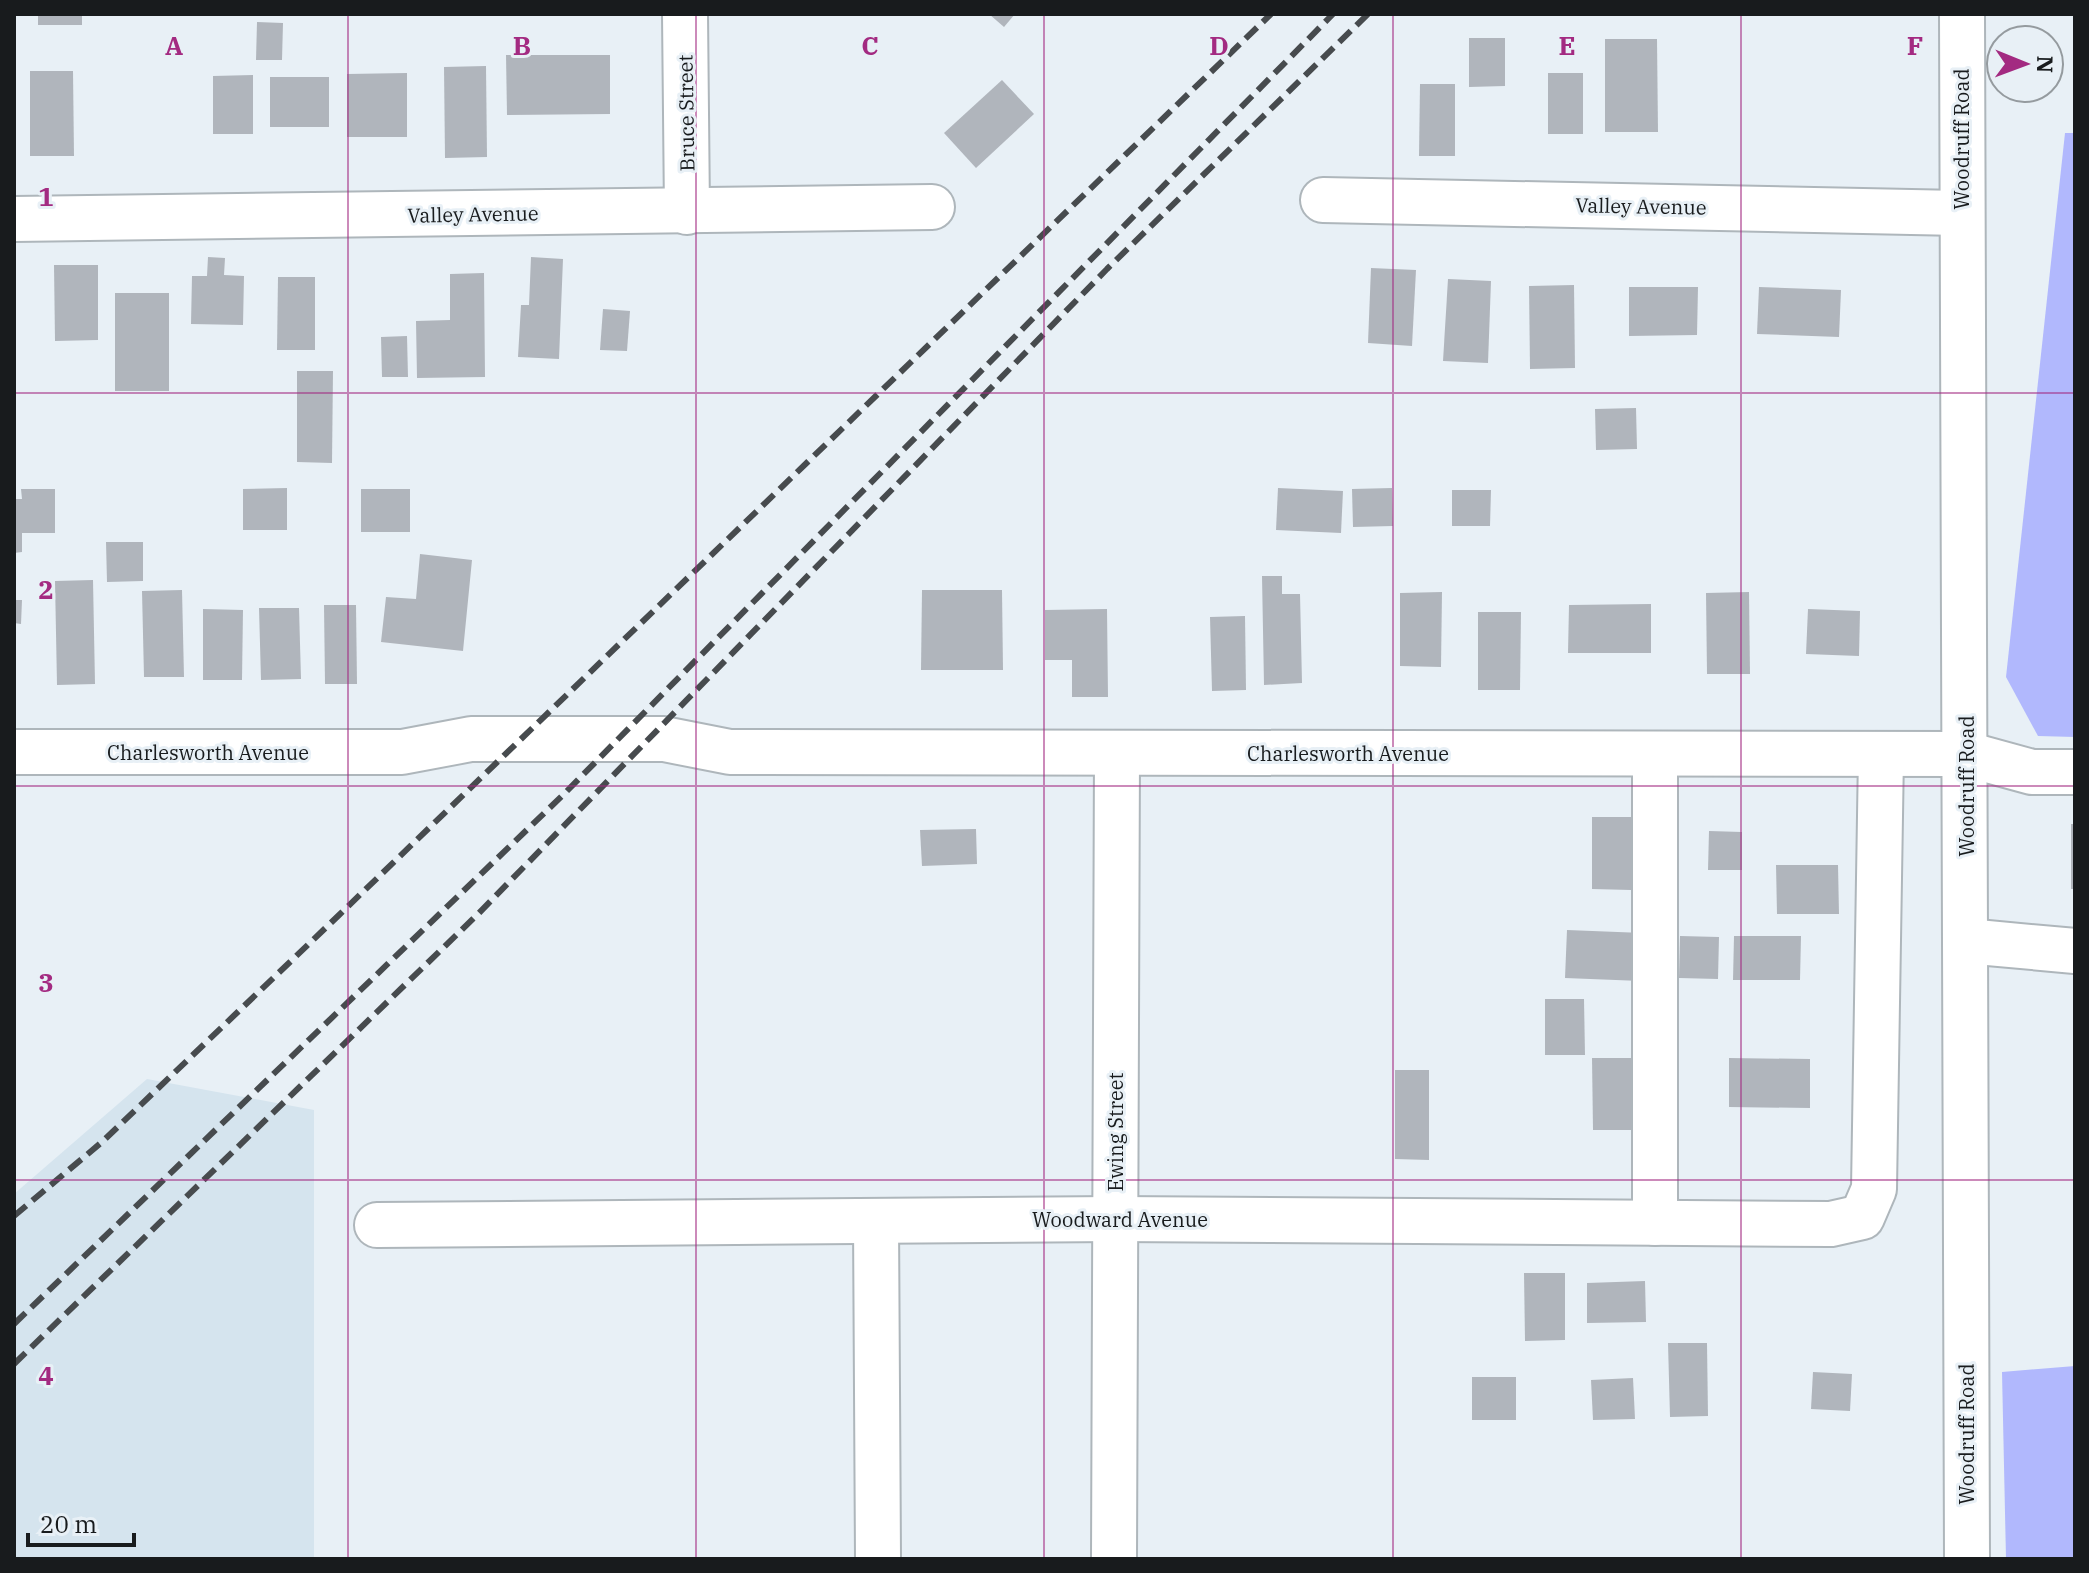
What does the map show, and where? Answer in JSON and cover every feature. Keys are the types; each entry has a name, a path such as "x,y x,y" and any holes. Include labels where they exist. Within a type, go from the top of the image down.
{"street":[{"name":"Bruce Street","path":"685,14 687,212"},
{"name":"Woodruff Road","path":"1962,14 1960,213 1966,754 1967,1559"},
{"name":"Valley Avenue","path":"1323,200 1960,213"},
{"name":"Valley Avenue","path":"14,219 932,207"},
{"name":"Charlesworth Avenue","path":"14,752 402,752 469,770 661,770 730,752 1966,754 2032,772 2075,772"},
{"name":"Ewing Street","path":"1114,1559 1117,753"},
{"path":"1655,754 1655,1223"},
{"name":"Woodward Avenue","path":"377,1225 1115,1219 1831,1224 1862,1217 1874,1189 1881,754"},
{"path":"1966,941 2075,951"},
{"path":"876,1221 878,1559"}],"shaded area":[{"path":"2065,133 2075,133 2075,737 2038,736 2006,677"},
{"path":"147,1079 314,1110 314,1559 14,1559 14,1194"},
{"path":"2075,1366 2075,1559 2006,1559 2002,1372"}],"building":[{"path":"38,14 82,14 82,25 38,25"},
{"path":"989,14 1015,14 1004,27"},
{"path":"257,22 283,23 282,60 256,60"},
{"path":"1469,38 1505,38 1505,86 1469,87"},
{"path":"1605,39 1657,39 1658,132 1605,132"},
{"path":"506,55 610,55 610,114 507,115"},
{"path":"486,66 487,157 445,158 444,67"},
{"path":"30,71 73,71 74,156 30,156"},
{"path":"407,73 407,137 347,137 347,74"},
{"path":"1548,73 1583,73 1583,134 1548,134"},
{"path":"253,75 253,134 213,134 213,76"},
{"path":"270,77 329,77 329,127 270,127"},
{"path":"1002,80 1034,114 976,168 944,133"},
{"path":"1420,84 1455,84 1455,156 1419,156"},
{"path":"208,257 225,258 224,275 244,276 243,325 191,324 192,276 207,276"},
{"path":"531,257 563,259 559,359 518,357 521,305 529,305"},
{"path":"54,265 98,265 98,340 55,341"},
{"path":"1371,268 1416,270 1412,346 1368,343"},
{"path":"484,273 485,377 417,378 416,321 450,320 450,274"},
{"path":"278,277 315,277 315,350 277,350"},
{"path":"1448,279 1491,281 1488,363 1443,361"},
{"path":"1574,285 1575,368 1530,369 1529,286"},
{"path":"1629,287 1698,287 1697,335 1629,336"},
{"path":"1759,287 1841,290 1839,337 1757,334"},
{"path":"115,293 169,293 169,391 115,391"},
{"path":"603,309 630,311 627,351 600,350"},
{"path":"407,336 408,377 382,377 381,337"},
{"path":"297,371 333,371 332,463 297,462"},
{"path":"1636,408 1637,449 1596,450 1595,409"},
{"path":"287,488 287,530 243,530 243,489"},
{"path":"1278,488 1343,491 1341,533 1276,530"},
{"path":"1392,488 1393,526 1353,527 1352,489"},
{"path":"21,489 55,489 55,533 22,533 22,552 14,553 14,499 22,499"},
{"path":"361,489 410,489 410,532 361,532"},
{"path":"1452,490 1491,490 1490,526 1452,526"},
{"path":"106,542 143,542 143,581 107,582"},
{"path":"420,554 472,560 463,651 381,642 386,597 416,599"},
{"path":"1262,576 1282,576 1282,594 1300,594 1302,683 1264,685"},
{"path":"93,580 95,684 57,685 55,581"},
{"path":"182,590 184,677 144,677 142,591"},
{"path":"922,590 1002,590 1003,670 921,670"},
{"path":"1442,592 1441,667 1400,666 1400,593"},
{"path":"1749,592 1750,674 1707,674 1706,593"},
{"path":"14,600 22,600 21,624 14,623"},
{"path":"1651,604 1651,653 1568,653 1569,605"},
{"path":"324,605 356,605 357,684 325,684"},
{"path":"259,608 299,608 301,679 261,680"},
{"path":"203,609 243,610 242,680 203,680"},
{"path":"1107,609 1108,697 1072,697 1072,660 1045,660 1045,610"},
{"path":"1808,609 1860,611 1859,656 1806,654"},
{"path":"1478,612 1521,612 1520,690 1478,690"},
{"path":"1245,616 1246,690 1212,691 1210,617"},
{"path":"1592,817 1631,817 1631,890 1592,889"},
{"path":"2071,824 2075,824 2075,889 2071,889"},
{"path":"976,829 977,864 922,866 920,830"},
{"path":"1709,831 1742,832 1742,870 1708,870"},
{"path":"1776,865 1838,865 1839,914 1777,914"},
{"path":"1567,930 1643,933 1641,981 1565,978"},
{"path":"1680,936 1719,937 1718,979 1679,978"},
{"path":"1734,936 1801,936 1800,980 1733,980"},
{"path":"1545,999 1584,999 1585,1055 1545,1055"},
{"path":"1592,1058 1634,1058 1635,1130 1593,1130"},
{"path":"1729,1058 1810,1059 1810,1108 1729,1107"},
{"path":"1395,1070 1429,1070 1429,1160 1395,1159"},
{"path":"1524,1273 1565,1273 1565,1340 1525,1341"},
{"path":"1645,1281 1646,1322 1587,1323 1587,1283"},
{"path":"1668,1343 1707,1343 1708,1416 1670,1417"},
{"path":"1813,1372 1852,1374 1850,1411 1811,1409"},
{"path":"1472,1377 1516,1377 1516,1420 1472,1420"},
{"path":"1633,1378 1635,1419 1593,1420 1591,1380"}],"railway":[{"path":"14,1216 102,1142 1271,14"},
{"path":"14,1324 563,795 1333,14"},
{"path":"14,1364 478,914 1107,269 1368,14"}]}
